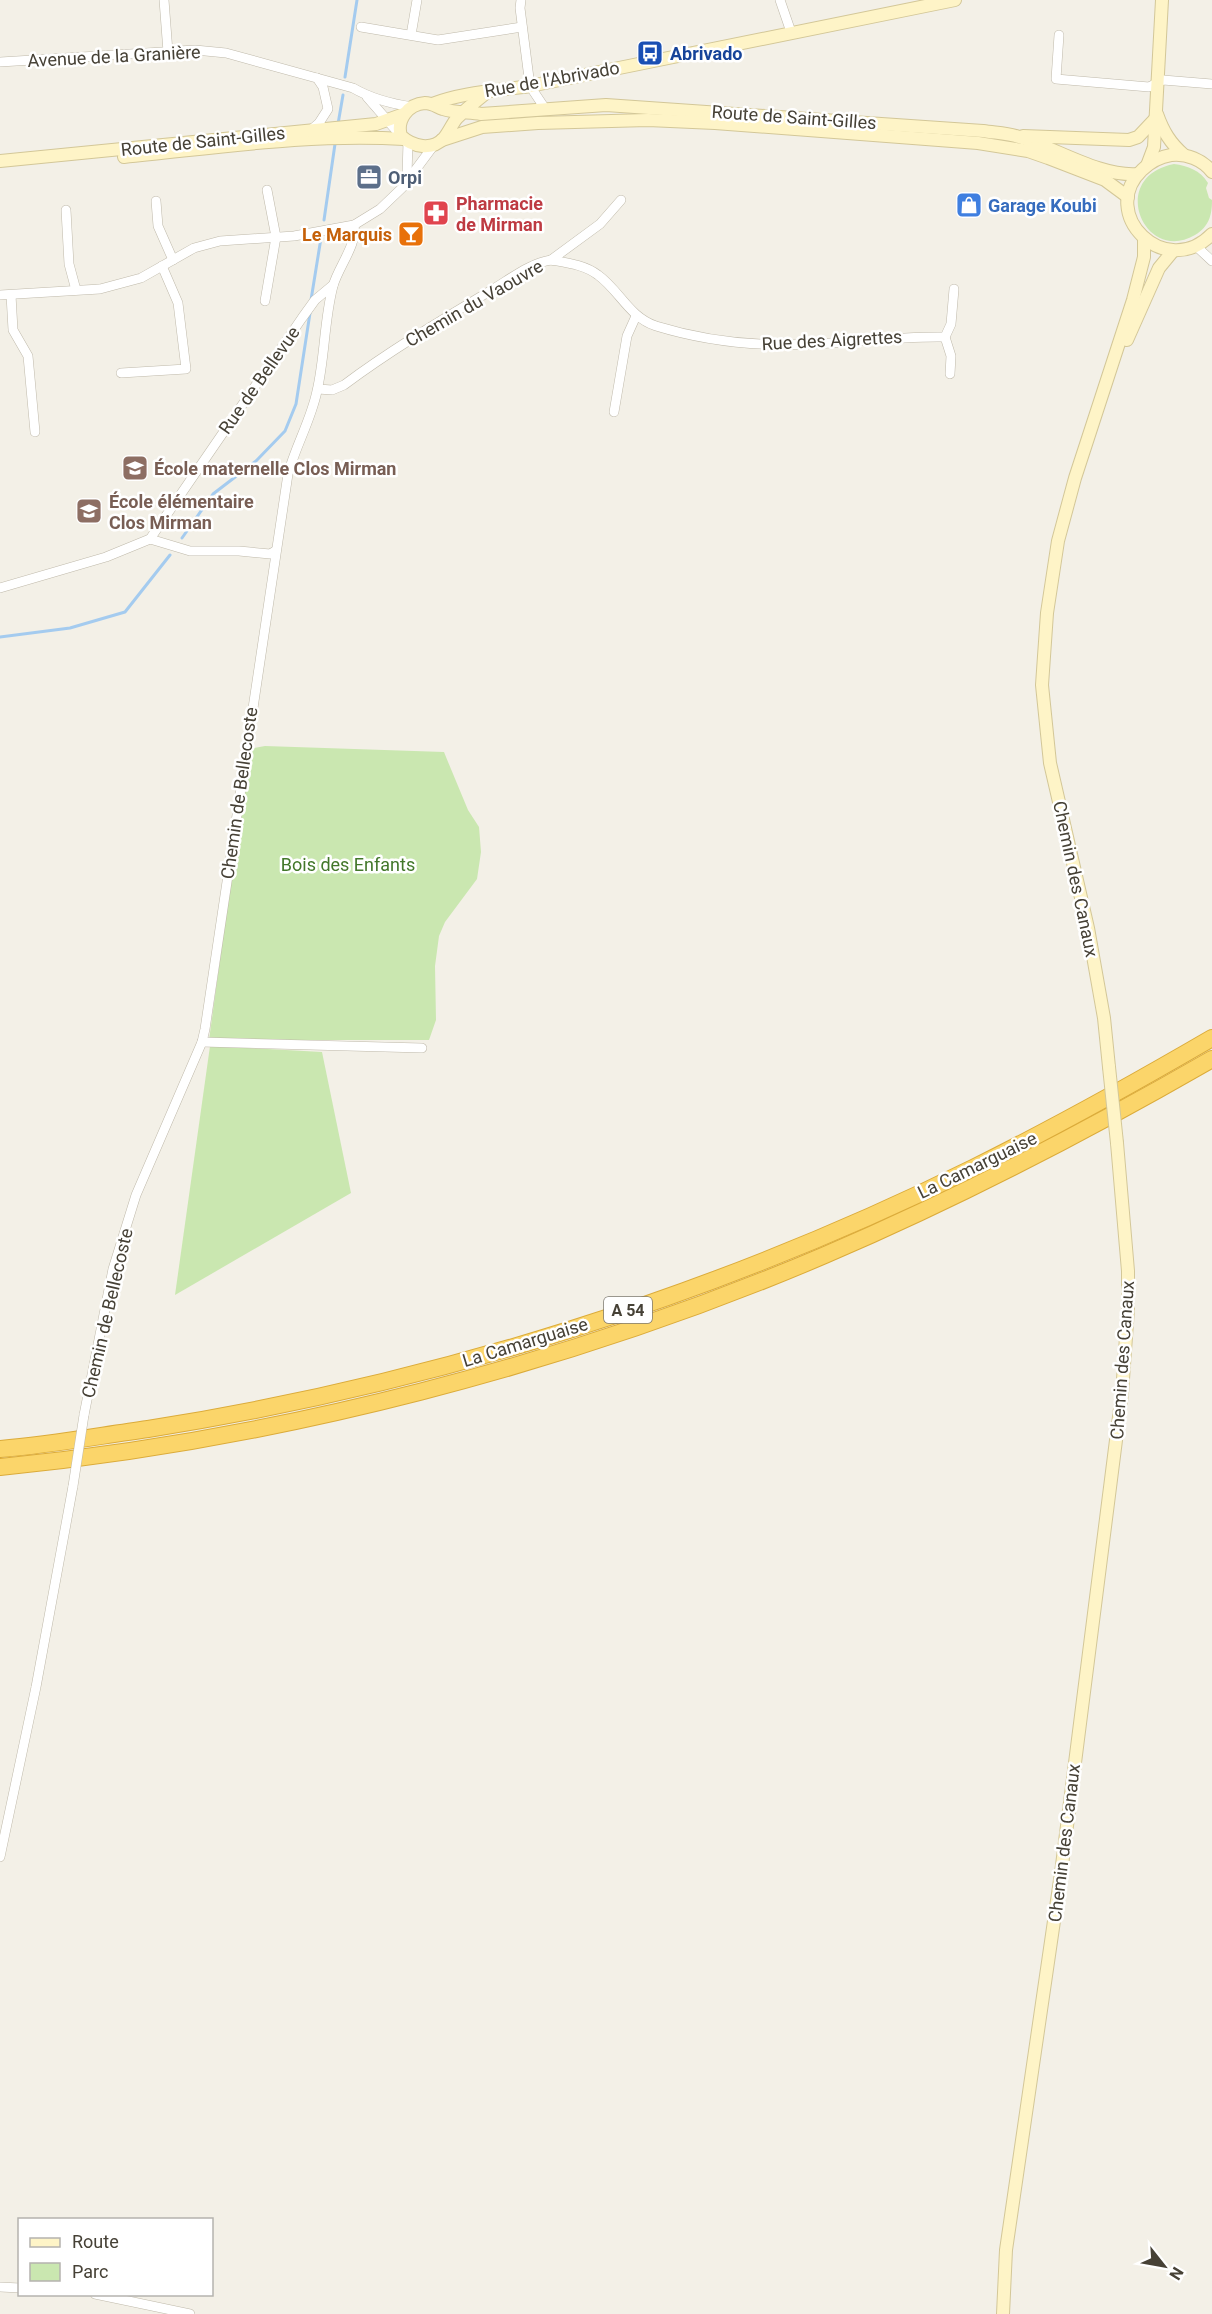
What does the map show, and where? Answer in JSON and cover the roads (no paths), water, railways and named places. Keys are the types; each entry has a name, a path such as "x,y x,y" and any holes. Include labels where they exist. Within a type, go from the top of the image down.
{"highway":[{"name":"La Camarguaise","path":"0,1449 39,1446 293,1402 453,1364 656,1301 815,1240 970,1169 1069,1119 1212,1038"},
{"name":"La Camarguaise","path":"0,1467 43,1463 188,1441 299,1419 441,1385 589,1342 749,1285 888,1227 1066,1140 1212,1059"}],"main road":[{"name":"Rue de l'Abrivado","path":"432,104 468,93 486,93 530,86 924,3 955,0"},
{"path":"1148,164 1154,147 1153,85 1162,0"},
{"path":"440,140 447,126 444,110 432,104 423,103 409,110 400,123 405,139 422,146 440,140 464,111 486,93"},
{"name":"Route de Saint-Gilles","path":"444,110 481,114 606,105 853,120 983,131 1017,136 1108,172 1124,175 1138,174"},
{"name":"Route de Saint-Gilles","path":"0,161 376,124 409,110"},
{"path":"1017,136 1040,135 1129,140 1138,137 1155,115"},
{"path":"1155,115 1173,146 1212,172"},
{"name":"Route de Saint-Gilles","path":"440,140 482,128 538,123 648,120 978,143 1028,151 1048,158 1105,180 1128,197"},
{"name":"Route de Saint-Gilles","path":"0,168 288,141 405,139"},
{"path":"1184,155 1162,157 1148,164 1138,174 1131,185 1128,197 1129,213 1134,227 1144,239 1158,248 1173,251 1185,250 1197,246 1212,234"},
{"name":"Chemin des Canaux","path":"1004,2314 1006,2250 1061,1873 1122,1393 1128,1309 1128,1271 1104,1018 1088,928 1050,763 1042,685 1047,613 1058,541 1075,478 1143,263 1144,239"},
{"name":"Chemin des Canaux","path":"1108,379 1159,268 1173,251"}],"street":[{"path":"164,0 168,52"},
{"path":"411,35 417,0"},
{"path":"522,0 520,9 530,86 546,110"},
{"path":"780,0 791,32"},
{"path":"361,27 438,40 522,27"},
{"path":"1059,35 1056,79 1153,85 1162,80 1212,84"},
{"name":"Avenue de la Granière","path":"0,62 195,50 226,53 354,88 365,95 409,110"},
{"path":"311,130 319,123 328,109 323,87 317,78"},
{"name":"Avenue de la Granière","path":"365,95 405,139"},
{"path":"402,188 407,175 405,139"},
{"path":"0,295 100,289 141,278 194,248 220,241 276,237 354,225 380,209 402,188 440,140"},
{"path":"265,301 276,237 267,190"},
{"name":"Chemin du Vaouvre","path":"318,389 332,390 344,385 420,333 519,274 543,261 551,260 600,224 621,200"},
{"path":"156,201 158,226 173,260"},
{"path":"66,210 69,264 76,290"},
{"name":"Chemin de Bellecoste","path":"0,1857 34,1699 84,1414 113,1269 136,1195 202,1042 288,474 294,449 311,416 318,389 333,285 355,235 354,225"},
{"path":"1197,246 1212,261"},
{"name":"Rue des Aigrettes","path":"551,260 579,265 599,276 636,316 693,338 750,344 813,344 918,336 945,337"},
{"path":"121,373 186,369 178,303 162,266"},
{"name":"Rue de Bellevue","path":"150,539 302,318 315,300 333,285"},
{"path":"950,374 951,356 945,337 951,324 954,289"},
{"path":"11,295 13,330 28,356 35,432"},
{"path":"614,411 627,336 636,316"},
{"path":"0,588 106,557 150,539 190,551 239,551 270,554 275,551"},
{"path":"202,1042 422,1048"},
{"path":"0,2287 18,2288"},
{"path":"99,2296 190,2314"}],"waterway":[{"path":"345,77 357,0"},
{"path":"338,124 343,95"},
{"path":"324,220 335,144"},
{"path":"311,300 321,238"},
{"path":"182,538 213,494 256,461 285,431 296,404 310,313"},
{"path":"0,637 70,628 125,612 170,555"}],"place":[{"name":"Abrivado","path":"650,53"},
{"name":"Orpi","path":"369,177"},
{"name":"Garage Koubi","path":"969,205"},
{"name":"Pharmacie de Mirman","path":"436,213"},
{"name":"Le Marquis","path":"411,234"},
{"name":"École maternelle Clos Mirman","path":"135,468"},
{"name":"École élémentaire Clos Mirman","path":"89,511"}],"park label":[{"name":"Bois des Enfants","path":"348,864"}]}
